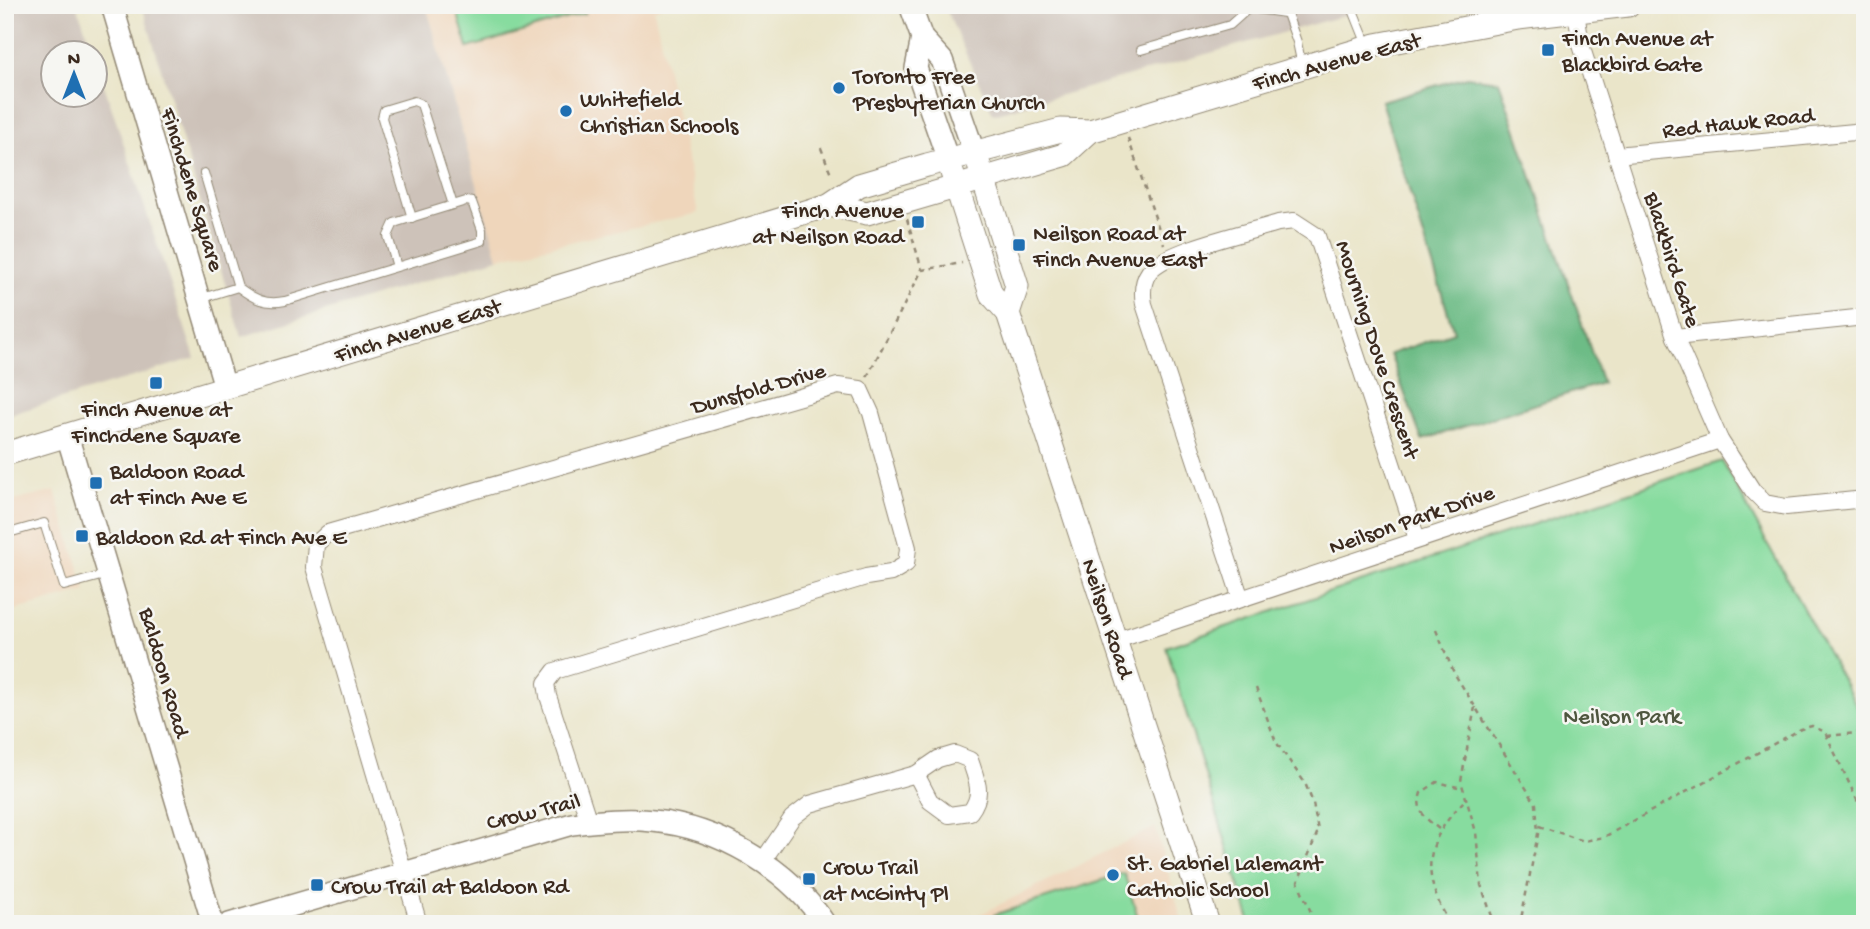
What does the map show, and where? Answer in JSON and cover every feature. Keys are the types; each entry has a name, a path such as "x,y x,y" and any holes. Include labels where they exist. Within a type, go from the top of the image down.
{"main road":[{"name":"Finch Avenue East","path":"5,454 829,205 859,185 974,152 1061,130 1090,131 1368,48 1518,18 1628,5"},
{"name":"Finch Avenue East","path":"829,205 867,214 1064,155 1090,131"},
{"name":"Neilson Road","path":"974,152 1017,286 1008,313"},
{"name":"Neilson Road","path":"948,160 990,293 1008,313 1208,924"}],"street":[{"name":"Finchdene Square","path":"112,5 225,387"},
{"name":"Neilson Road","path":"910,5 922,38 942,60 974,152"},
{"name":"Blackbird Gate","path":"1576,12 1581,45 1675,337 1720,440 1752,491 1765,503 1786,507 1865,499"},
{"name":"Neilson Road","path":"922,38 916,68 948,160"},
{"name":"Red Hawk Road","path":"1616,155 1865,131"},
{"name":"Mourning Dove Crescent","path":"1168,257 1278,223 1294,221 1317,236 1417,539"},
{"path":"1168,257 1150,271 1145,281 1144,304 1241,599"},
{"path":"1675,337 1865,317"},
{"name":"Dunsfold Drive","path":"419,924 314,567 316,544 328,533 838,386 860,389 871,413 908,548 906,564 891,573 866,577 555,671 546,683 548,696 589,822"},
{"name":"Baldoon Road","path":"67,435 213,924"},
{"name":"Neilson Park Drive","path":"1117,640 1720,440"},
{"path":"762,862 792,818 810,804 868,785 916,774"},
{"name":"Crow Trail","path":"229,924 572,824 616,820 676,825 702,831 762,862 785,878 825,924"}],"lane":[{"path":"1351,5 1368,48"},
{"path":"1141,50 1230,24 1249,7 1284,9 1297,42 1302,66"},
{"path":"412,218 382,118 384,110 414,101 421,104 453,205"},
{"path":"204,173 238,287 254,299 270,304 397,267 481,241 482,230 472,202 394,223 388,236 397,267"},
{"path":"199,299 238,287"},
{"path":"5,534 44,523 64,586 109,574"}],"path":[{"path":"1123,121 1168,257"},
{"path":"821,148 832,176"},
{"path":"860,389 922,270 902,202"},
{"path":"922,270 980,260"},
{"path":"1436,630 1454,673 1532,795 1539,826 1520,923 1438,924"},
{"path":"1256,688 1276,742 1305,783 1314,803 1317,835 1298,882 1316,924"},
{"path":"1475,707 1461,768 1462,788 1477,839 1481,885 1494,922"},
{"path":"1539,826 1580,840 1600,838 1801,729 1814,726 1827,736 1865,817"},
{"path":"1827,736 1865,732"},
{"path":"1439,828 1422,813 1420,795 1437,782 1462,788"},
{"path":"1450,923 1432,890 1433,851 1439,828 1465,800"}],"shaded area":[{"path":"5,5 77,5 88,38 38,38 38,108 108,108 108,97 195,358 5,416"},
{"path":"142,5 426,5 498,258 241,337"},
{"name":"Whitefield Christian Schools","path":"426,5 666,5 654,10 698,213 498,258"},
{"path":"944,5 1381,5 993,114"},
{"path":"55,491 86,591 5,613 5,503"},
{"name":"St. Gabriel Lalemant Catholic School","path":"1155,827 1183,924 961,924"}],"green space":[{"path":"455,5 582,5 585,13 468,48"},
{"path":"1467,77 1499,81 1602,383 1422,440 1390,354 1454,332 1381,101"},
{"name":"Neilson Park","path":"1722,461 1865,721 1865,924 1251,924 1166,647"},
{"path":"1124,873 1140,924 997,924 994,915"}],"place":[{"name":"Finch Avenue at Blackbird Gate","path":"1548,50"},
{"name":"Toronto Free Presbyterian Church","path":"839,88"},
{"name":"Whitefield Christian Schools","path":"566,111"},
{"name":"Finch Avenue at Neilson Road","path":"918,222"},
{"name":"Neilson Road at Finch Avenue East","path":"1019,245"},
{"name":"Finch Avenue at Finchdene Square","path":"156,383"},
{"name":"Baldoon Road at Finch Ave E","path":"96,483"},
{"name":"Baldoon Rd at Finch Ave E","path":"82,536"},
{"name":"St. Gabriel Lalemant Catholic School","path":"1113,875"},
{"name":"Crow Trail at McGinty Pl","path":"809,879"},
{"name":"Crow Trail at Baldoon Rd","path":"317,885"}]}
